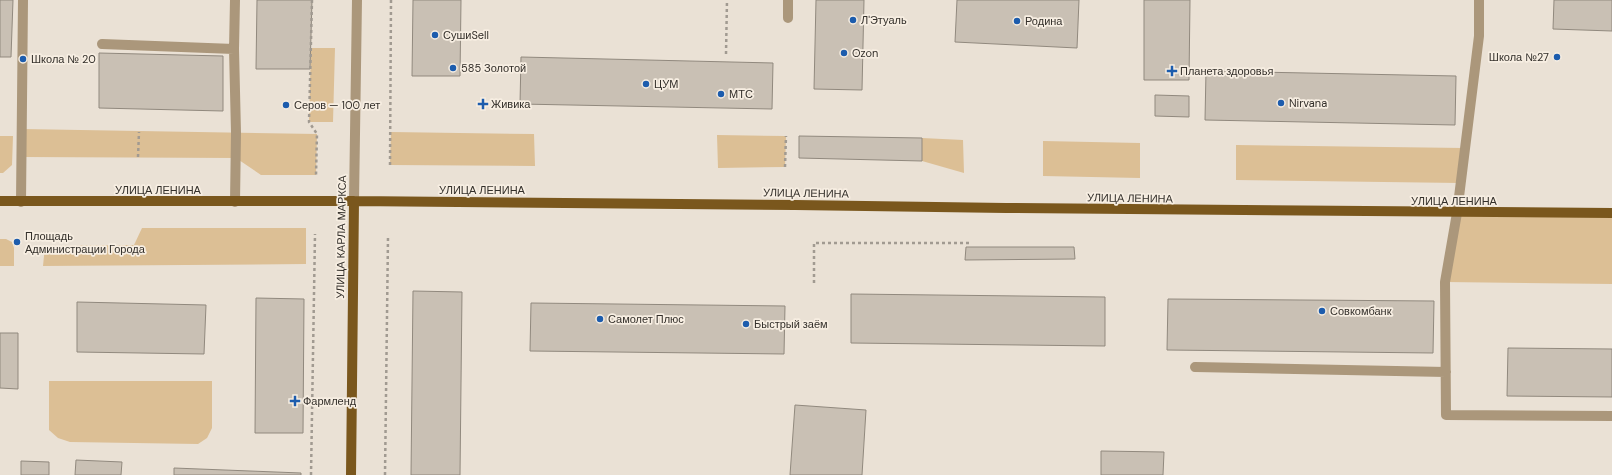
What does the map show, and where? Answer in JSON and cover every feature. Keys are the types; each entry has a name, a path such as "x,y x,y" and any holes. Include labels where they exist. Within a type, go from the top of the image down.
{"main road":[{"name":"УЛИЦА ЛЕНИНА","path":"0,201 354,201 1457,213 1612,213"},
{"name":"УЛИЦА КАРЛА МАРКСА","path":"351,475 354,201"}],"street":[{"path":"22,202 23,0"},
{"path":"235,0 235,202"},
{"name":"УЛИЦА КАРЛА МАРКСА","path":"354,201 357,0"},
{"path":"788,0 788,18"},
{"path":"1479,0 1479,36 1457,213 1445,282 1446,415 1612,416"},
{"path":"102,44 234,49"},
{"path":"1195,367 1446,372"}],"path":[{"path":"312,0 310,122 317,134 316,175"},
{"path":"390,165 391,0"},
{"path":"726,54 727,0"},
{"path":"138,157 139,132"},
{"path":"785,168 786,136"},
{"path":"311,475 315,234"},
{"path":"385,475 388,236"},
{"path":"814,283 814,243 971,243"}],"shaded area":[{"path":"311,48 335,48 333,122 309,122"},
{"path":"22,129 317,134 316,175 261,175 236,158 22,157"},
{"path":"391,132 534,134 535,166 390,165"},
{"path":"717,135 786,136 785,167 718,168"},
{"path":"0,136 13,136 12,165 3,173 0,173"},
{"path":"922,138 963,140 964,173 922,161"},
{"path":"1043,141 1140,143 1140,178 1043,176"},
{"path":"1236,145 1464,148 1460,183 1236,180"},
{"path":"1457,213 1612,213 1612,284 1445,282"},
{"path":"142,228 306,228 306,264 43,266 45,246 134,245"},
{"path":"0,239 6,239 12,242 14,248 14,266 0,266"},
{"path":"49,381 212,381 212,428 207,438 198,444 70,442 58,438 49,430"}],"building":[{"path":"0,0 13,0 11,57 0,57"},
{"path":"257,0 312,0 310,69 256,69"},
{"path":"413,0 461,0 460,76 412,76"},
{"path":"816,0 864,0 862,90 814,89"},
{"name":"Родина","path":"957,0 1079,0 1077,48 955,42"},
{"path":"1144,0 1190,0 1189,80 1144,80"},
{"path":"1554,0 1612,0 1612,31 1553,29"},
{"path":"99,53 223,56 223,111 99,108"},
{"path":"521,57 773,63 772,109 520,104"},
{"path":"1206,71 1456,76 1455,125 1205,120"},
{"path":"1155,95 1189,96 1189,117 1155,116"},
{"path":"799,136 922,138 922,161 799,158"},
{"path":"966,247 1074,247 1075,259 965,260"},
{"path":"413,291 462,292 460,475 411,475"},
{"path":"851,294 1105,297 1105,346 851,343"},
{"path":"256,298 304,299 303,433 255,433"},
{"path":"1168,299 1434,301 1433,353 1167,350"},
{"path":"77,302 206,305 204,354 77,352"},
{"path":"531,303 785,306 784,354 530,351"},
{"path":"0,333 18,333 18,389 0,388"},
{"path":"1508,348 1612,349 1612,397 1507,396"},
{"path":"795,405 866,410 862,475 790,475"},
{"path":"1101,451 1164,452 1163,475 1101,475"},
{"path":"76,460 122,462 121,475 75,475"},
{"path":"21,461 49,462 49,475 21,475"},
{"path":"174,468 301,473 301,475 174,475"}],"place":[{"name":"Л'Этуаль","path":"853,20"},
{"name":"Родина","path":"1017,21"},
{"name":"СушиSell","path":"435,35"},
{"name":"Ozon","path":"844,53"},
{"name":"Школа №27","path":"1557,57"},
{"name":"Школа № 20","path":"23,59"},
{"name":"585 Золотой","path":"453,68"},
{"name":"Планета здоровья","path":"1172,71"},
{"name":"ЦУМ","path":"646,84"},
{"name":"МТС","path":"721,94"},
{"name":"Nirvana","path":"1281,103"},
{"name":"Живика","path":"483,104"},
{"name":"Серов — 100 лет","path":"286,105"},
{"name":"Площадь Администрации Города","path":"17,242"},
{"name":"Совкомбанк","path":"1322,311"},
{"name":"Самолет Плюс","path":"600,319"},
{"name":"Быстрый заём","path":"746,324"},
{"name":"Фармленд","path":"295,401"}]}
